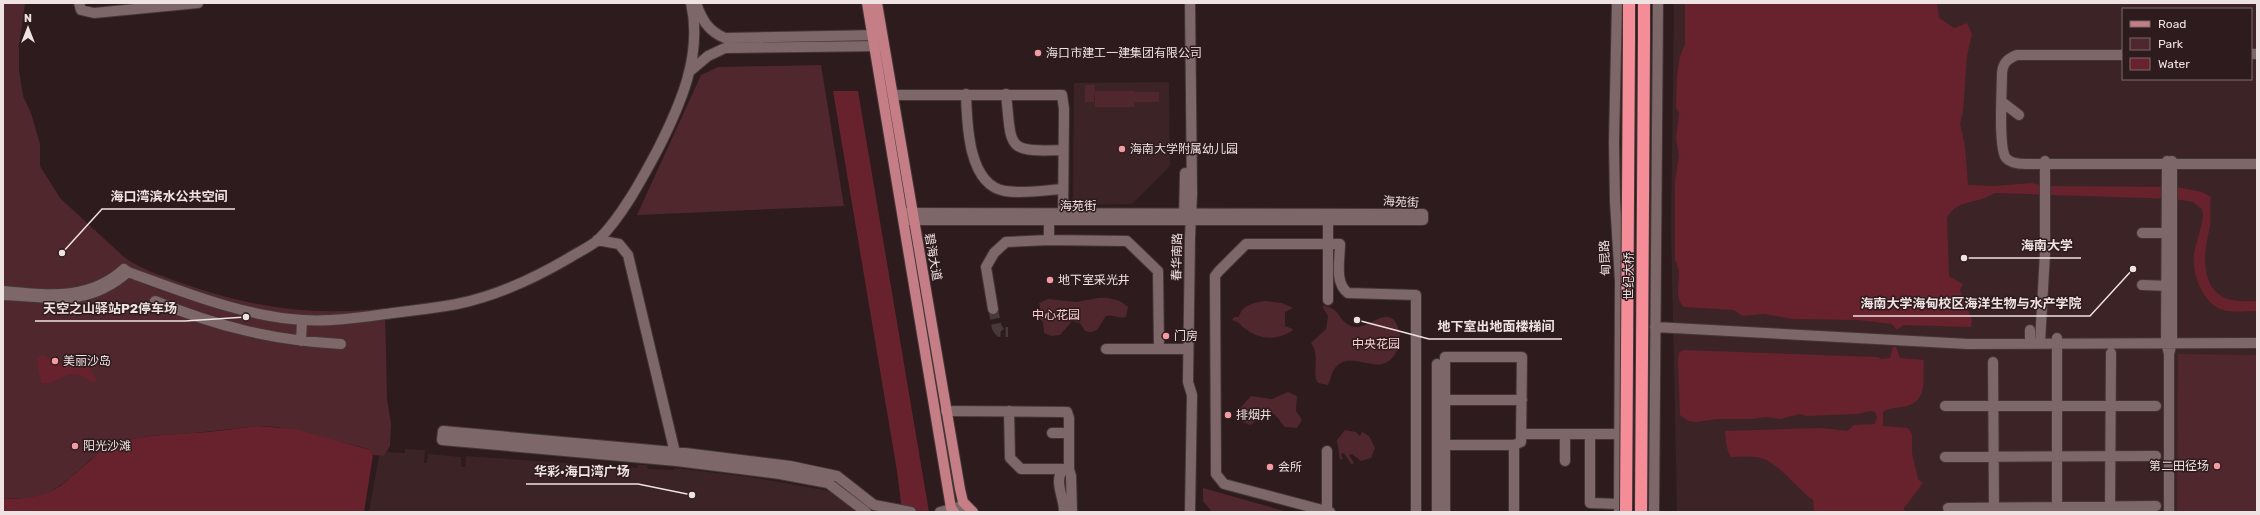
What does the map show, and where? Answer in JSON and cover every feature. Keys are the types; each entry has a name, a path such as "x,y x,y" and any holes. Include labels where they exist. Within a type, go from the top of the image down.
{"highway":[{"name":"世纪大桥","path":"1621,509 1629,3"},
{"name":"世纪大桥","path":"1641,512 1644,3"}],"main road":[{"name":"碧海大道","path":"867,3 878,35"},
{"name":"碧海大道","path":"877,3 878,35 908,216 952,510"},
{"name":"碧海大道","path":"880,46 893,95 908,216 963,502 971,510"}],"street":[{"path":"79,3 81,10 198,3"},
{"path":"3,291 70,295 99,286 124,269 128,272 195,296 259,313 302,320 349,319 458,304 487,296 536,276 597,240 621,210 653,159 681,103 689,72 694,34 691,3"},
{"path":"696,3 706,25 716,34 725,38 878,35"},
{"name":"春华南路","path":"1183,3 1188,217"},
{"name":"春华南路","path":"1190,3 1186,349 1188,382 1192,395 1190,512"},
{"name":"甸昆路","path":"1617,3 1614,142 1615,201 1620,280 1619,434 1621,509"},
{"path":"1654,512 1655,332 1658,209 1658,3"},
{"path":"689,72 708,56 726,48 880,46"},
{"path":"2122,55 2012,57 2003,66 2002,147 2006,159 2018,164 2045,162 2257,160"},
{"path":"2003,104 2006,68 2013,60 2122,58"},
{"path":"966,94 969,136 977,169 982,177 996,189 1006,191 1063,189"},
{"path":"893,95 1006,94 1063,96 1063,217"},
{"path":"1006,94 1011,138 1016,145 1024,150 1063,150"},
{"path":"2003,104 2019,115"},
{"path":"2037,342 2045,253 2045,162"},
{"path":"2169,162 2257,164"},
{"path":"2169,162 2169,512"},
{"name":"海苑街","path":"908,216 1328,217 1423,220 1423,214 1328,217"},
{"path":"1049,217 1049,240"},
{"path":"1328,217 1328,300"},
{"path":"2142,233 2169,233"},
{"path":"597,240 619,244 628,255 673,456"},
{"path":"993,309 986,267 991,256 1006,242 1049,240 1127,241 1158,271 1159,349"},
{"path":"1327,451 1329,512 1224,484 1217,477 1215,465 1216,276 1219,271 1246,244 1340,244 1340,282 1342,288 1348,293 1416,295 1416,512"},
{"path":"991,256 997,290"},
{"path":"3,295 70,299 101,290 128,272"},
{"path":"2142,285 2169,286"},
{"path":"189,314 195,296"},
{"path":"155,300 189,314 258,335 301,341 341,344"},
{"path":"301,341 302,320"},
{"path":"2030,330 2037,342"},
{"path":"1619,337 1638,332 1655,332 1934,342 2037,342 2257,338"},
{"path":"2169,340 2257,343"},
{"path":"2057,341 2057,510"},
{"path":"1106,349 1186,349"},
{"name":"春华南路","path":"1184,512 1185,394 1182,384 1186,349"},
{"path":"2110,509 2111,353"},
{"path":"1445,445 1514,445 1521,442 1523,434 1522,357 1445,357 1445,400 1445,445 1445,512"},
{"path":"1993,362 1994,508"},
{"path":"1437,364 1437,512"},
{"path":"1445,400 1522,400"},
{"path":"1945,406 2156,406"},
{"path":"946,411 1065,411 1069,415 1069,469"},
{"path":"1009,411 1010,458 1020,470 1069,469"},
{"path":"866,512 828,483 673,456 443,431 442,440 673,456 780,464 837,476 874,505 911,512"},
{"path":"1052,433 1069,433"},
{"path":"1523,434 1619,434"},
{"path":"1564,434 1565,461"},
{"path":"1590,435 1590,504 1621,509"},
{"path":"1504,512 1514,510 1514,445"},
{"path":"1945,457 2156,456"},
{"path":"1069,469 1063,470 1060,474 1066,499 1072,512"},
{"path":"1064,512 1066,499"},
{"path":"1948,508 2057,510 2156,506"},
{"path":"940,512 952,510 971,510"}],"shaded area":[{"path":"1674,3 2257,3 2257,512 1677,512 1671,227"},
{"name":"海南大学附属幼儿园","path":"1169,82 1170,166 1132,204 1073,205 1074,83"},
{"path":"405,449 425,450 424,463 427,463 428,454 461,457 461,467 465,467 466,456 637,468 638,465 647,465 648,469 674,470 674,468 750,477 835,492 898,512 369,512 379,456 384,456 385,453 388,452 405,453"}],"green space":[{"path":"3,3 25,3 19,46 19,70 23,96 31,113 40,144 40,166 60,198 124,257 143,268 179,282 205,291 255,304 280,308 331,311 385,308 387,399 391,424 390,446 384,456 373,455 370,450 361,447 278,427 258,426 195,433 149,436 128,440 91,459 67,481 47,494 33,498 3,499"},
{"path":"821,65 844,206 637,215 701,75 718,67"},
{"path":"1085,85 1095,85 1094,102 1085,102"},
{"path":"1095,91 1134,91 1134,107 1095,107"},
{"path":"1134,92 1159,92 1159,102 1134,102"},
{"name":"中心花园","path":"1098,298 1114,299 1125,304 1128,307 1126,317 1106,316 1098,328 1093,332 1085,331 1080,323 1072,321 1060,335 1051,336 1044,333 1043,322 1038,317 1041,312 1039,303 1048,299 1077,302"},
{"path":"1266,301 1282,303 1293,308 1285,312 1285,326 1293,329 1292,331 1281,336 1269,338 1263,337 1252,333 1232,320 1234,317 1239,317 1240,313 1246,307 1254,303"},
{"name":"中央花园","path":"1322,306 1336,311 1343,320 1351,326 1358,327 1384,317 1390,317 1395,321 1400,333 1400,341 1397,351 1390,360 1383,364 1350,361 1342,363 1335,368 1328,385 1318,383 1315,374 1316,359 1314,348 1311,343 1326,329 1328,316"},
{"name":"第二田径场","path":"2178,354 2257,355 2257,512 2177,512"},
{"path":"1288,392 1297,396 1296,411 1302,420 1297,428 1285,427 1273,413 1269,412 1250,425 1243,422 1240,408 1251,396 1272,399"},
{"path":"1345,430 1356,432 1360,436 1362,432 1369,436 1375,448 1371,458 1361,461 1352,454 1349,455 1354,463 1352,465 1344,453 1341,454 1343,459 1340,460 1337,440"},
{"path":"1203,488 1288,512 1212,512 1203,501"}],"water":[{"path":"1685,3 1937,3 1939,18 1954,28 1967,23 1972,34 1967,56 1963,111 1960,124 1965,146 1968,185 1994,186 2032,183 2044,186 2177,187 2202,192 2211,197 2210,227 2205,262 2209,282 2214,290 2222,296 2232,300 2257,301 2257,311 2236,312 2223,310 2209,301 2204,294 2197,279 2194,262 2194,254 2203,215 2202,209 2193,202 2175,199 1996,193 1959,206 1950,213 1947,218 1949,275 1963,284 1960,290 1972,320 1971,327 1903,325 1897,330 1892,324 1858,320 1793,319 1764,314 1742,316 1734,310 1684,307 1680,302 1679,297 1679,272 1675,261 1675,181 1679,155 1676,139 1679,113 1676,107 1677,76 1680,56 1685,44"},
{"path":"833,91 858,91 929,512 902,511 897,471"},
{"path":"1893,347 1896,347 1900,358 1924,360 1923,387 1919,399 1907,406 1891,408 1883,412 1883,426 1908,428 1912,434 1912,453 1918,479 1923,483 1904,508 1905,512 1814,512 1813,500 1771,463 1758,457 1731,457 1727,448 1725,431 1822,428 1847,431 1854,425 1875,424 1877,417 1875,412 1871,411 1857,414 1806,416 1800,414 1780,419 1766,417 1752,419 1718,419 1696,422 1688,421 1680,415 1678,359 1679,353 1683,350 1878,357 1881,359 1890,358"},
{"path":"42,355 63,365 80,360 86,361 97,381 92,382 83,376 70,374 48,383 41,383 37,359"},
{"path":"258,426 295,429 370,450 373,455 364,512 3,512 3,499 37,496 53,490 61,486 97,455 118,443 151,436 211,432"}],"tunnel":[{"path":"993,309 997,328 1000,332 1008,332"}],"place":[{"name":"海口市建工一建集团有限公司","path":"1038,53"},
{"name":"海南大学附属幼儿园","path":"1122,149"},
{"name":"海口湾滨水公共空间","path":"62,253"},
{"name":"海南大学","path":"1964,258"},
{"name":"海南大学海甸校区海洋生物与水产学院","path":"2133,269"},
{"name":"地下室采光井","path":"1050,280"},
{"name":"天空之山驿站P2停车场","path":"246,317"},
{"name":"地下室出地面楼梯间","path":"1357,320"},
{"name":"门房","path":"1166,336"},
{"name":"美丽沙岛","path":"55,361"},
{"name":"排烟井","path":"1228,415"},
{"name":"阳光沙滩","path":"75,446"},
{"name":"第二田径场","path":"2217,466"},
{"name":"会所","path":"1270,467"},
{"name":"华彩·海口湾广场","path":"692,495"}]}
